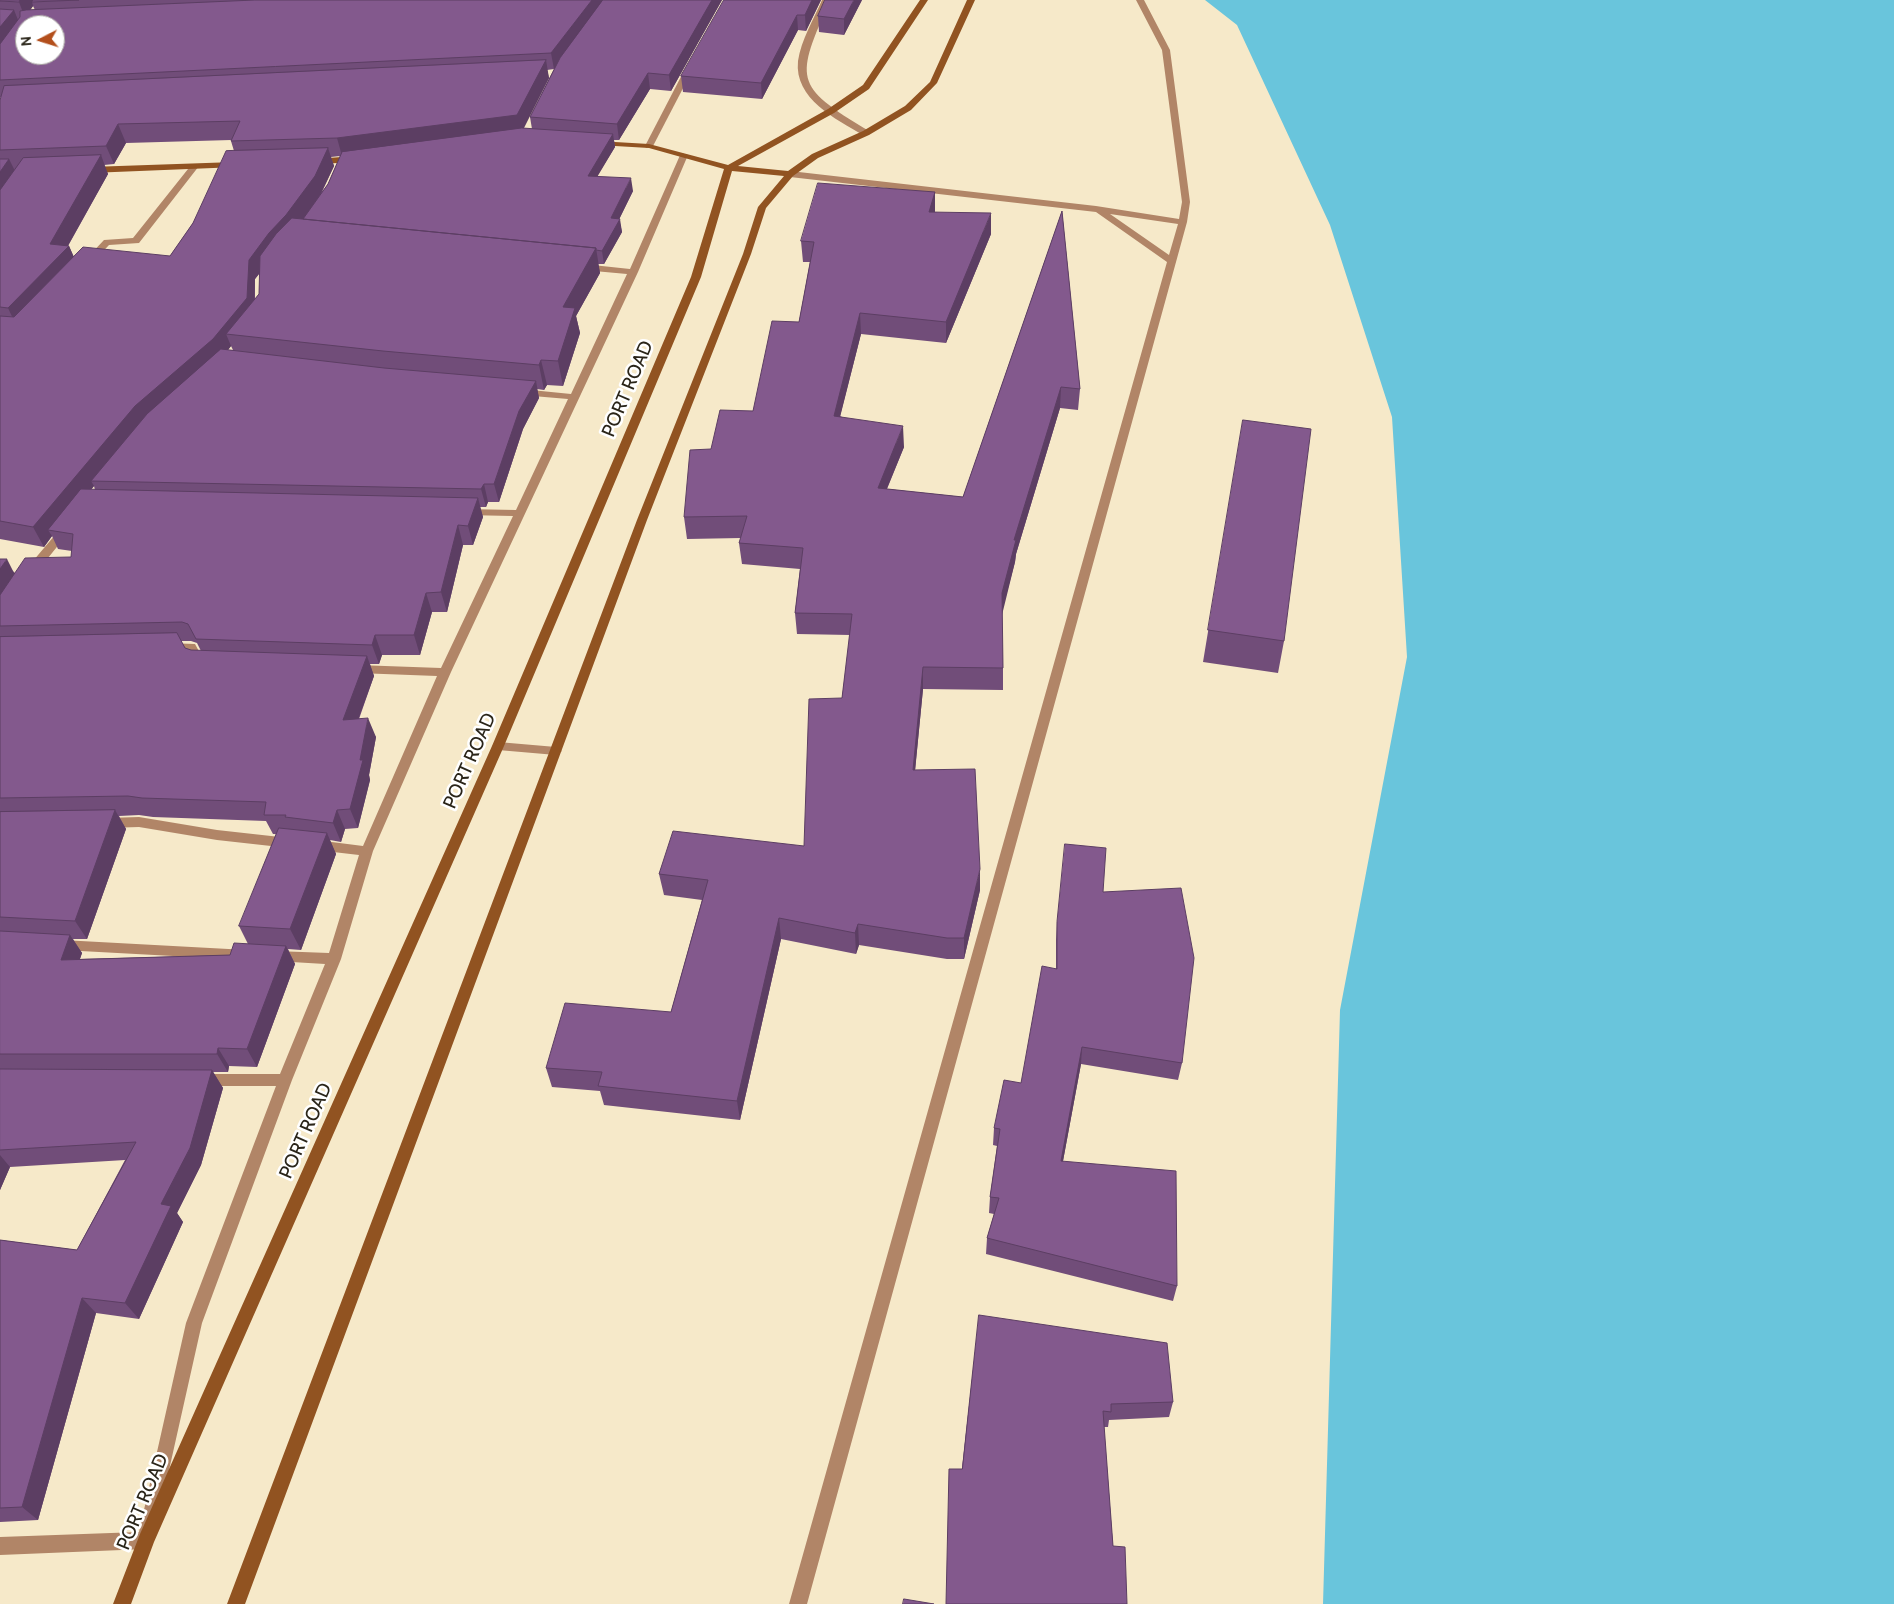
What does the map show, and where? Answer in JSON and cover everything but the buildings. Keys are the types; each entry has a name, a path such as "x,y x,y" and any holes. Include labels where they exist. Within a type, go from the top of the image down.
{"street":[{"path":"826,0 802,61 801,76 812,94 831,111 866,133"},
{"path":"729,168 831,111 866,87 924,0"},
{"path":"236,1604 642,520 747,254 762,207 790,174 815,156 866,133 908,108 933,83 972,0"},
{"path":"798,1604 1183,222 1186,202 1166,50 1140,0"},
{"path":"648,146 691,64"},
{"path":"592,142 648,146 729,168 1096,209 1183,222"},
{"path":"0,1546 146,1540 194,1323 285,1080 334,959 367,851 445,672 633,272 684,155"},
{"path":"302,162 340,165 361,158"},
{"path":"77,170 244,164"},
{"path":"80,270 107,242 136,241 195,166"},
{"name":"PORT ROAD","path":"122,1604 146,1540 498,746 696,277 729,168"},
{"path":"1096,209 1172,260"},
{"path":"574,266 633,272"},
{"path":"506,391 574,396"},
{"path":"451,512 520,513"},
{"path":"24,581 70,524"},
{"path":"153,648 191,647 200,664 210,665"},
{"path":"347,669 445,672"},
{"path":"498,746 556,751"},
{"path":"99,823 139,822 217,835 367,851"},
{"path":"49,945 334,959"},
{"path":"187,1080 285,1080"}],"water":[{"path":"1205,0 1894,0 1894,1604 1323,1604 1340,1010 1407,657 1392,417 1330,225 1237,25"}]}
